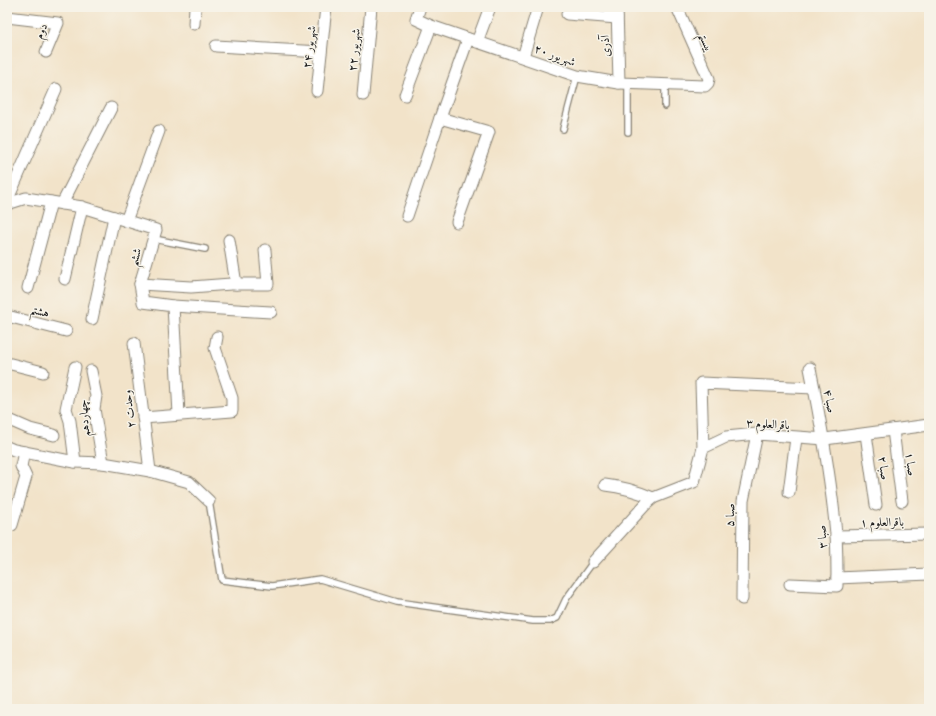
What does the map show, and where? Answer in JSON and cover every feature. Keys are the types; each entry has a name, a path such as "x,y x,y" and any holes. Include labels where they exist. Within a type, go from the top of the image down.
{"street":[{"path":"194,24 195,7"},
{"name":"شهریور ۲۴","path":"317,91 326,7"},
{"name":"شهریور ۲۲","path":"363,95 371,7"},
{"name":"شهریور ۲۰","path":"420,7 416,19 431,26 577,76 624,83 704,86"},
{"path":"407,216 440,118 472,40 490,7"},
{"path":"524,57 538,7"},
{"name":"بیستم","path":"677,7 708,79 708,83 704,86"},
{"path":"567,14 617,12"},
{"name":"آذری","path":"617,12 624,83"},
{"name":"دوم","path":"7,17 58,23 46,52"},
{"path":"405,95 431,26"},
{"path":"216,46 321,52"},
{"path":"7,203 56,89"},
{"path":"28,288 57,203 111,108"},
{"path":"440,118 489,132 457,222"},
{"path":"126,221 159,131"},
{"name":"ششم","path":"7,203 26,198 82,207 156,230 140,284 191,287 236,284 268,284 265,250"},
{"path":"65,279 82,207"},
{"path":"92,319 114,217"},
{"path":"229,240 236,284"},
{"path":"140,284 144,302 173,306 271,312"},
{"path":"173,306 179,414"},
{"name":"هشتم","path":"7,316 66,331"},
{"path":"143,418 232,411 232,398 215,348 217,337"},
{"name":"وحدت ۲","path":"134,343 150,471"},
{"path":"7,364 43,372"},
{"path":"75,367 66,409 70,421 75,462"},
{"name":"صبا ۴","path":"810,368 825,440"},
{"name":"چهاردهم","path":"91,371 96,396 94,409 103,463"},
{"path":"593,562 653,498 694,482 703,448 701,383 814,388"},
{"path":"7,419 30,429 54,435"},
{"name":"باقرالعلوم ۳","path":"703,448 726,437 757,434 825,440 929,425"},
{"name":"صبا ۱","path":"893,430 902,501"},
{"name":"صبا ۵","path":"742,599 743,500 757,434"},
{"name":"صبا ۲","path":"866,434 876,505"},
{"path":"788,492 796,438"},
{"name":"صبا ۳","path":"825,440 836,536 837,578"},
{"path":"7,447 14,450 75,462 103,463 150,471 189,482 209,501"},
{"path":"12,525 26,477 21,466 24,452"},
{"path":"605,485 621,486 653,498"},
{"name":"باقرالعلوم ۱","path":"836,536 929,534"},
{"path":"790,584 837,586 837,578 929,574"}],"lane":[{"path":"563,129 577,76"},
{"path":"624,83 628,132"},
{"path":"665,84 665,106"},
{"path":"154,239 205,249"},
{"path":"209,501 222,580 272,586 320,579 397,602 533,621 550,621 557,618 566,599 593,562"}]}
